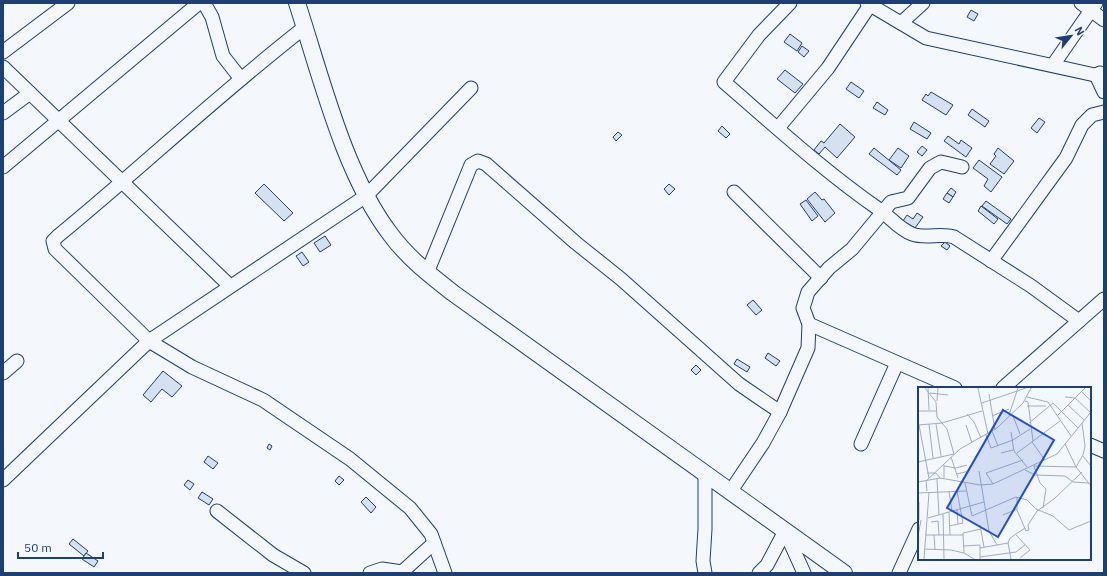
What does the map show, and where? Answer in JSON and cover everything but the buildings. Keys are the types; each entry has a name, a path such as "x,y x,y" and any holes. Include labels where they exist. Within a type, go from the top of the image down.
{"main road":[{"path":"297,3 338,128 366,196 391,235 407,254 427,273 844,573"}],"street":[{"path":"3,52 68,3"},
{"path":"3,167 199,3"},
{"path":"204,3 212,16 223,56 241,79"},
{"path":"790,3 759,35 724,82 852,190 883,212 902,229 913,234 924,236 945,234 954,237 1031,286 1079,321"},
{"path":"901,23 923,3"},
{"path":"778,128 828,68 869,4 926,38 1101,74 1104,92"},
{"path":"1053,65 1089,6 1104,20"},
{"path":"305,27 241,79 123,183 54,241 55,249 149,341 192,366 263,400 325,442 410,508 422,520 431,534 445,573"},
{"path":"3,67 230,286"},
{"path":"3,480 149,341 366,196 471,88"},
{"path":"3,113 30,93"},
{"path":"991,261 1066,158 1082,125 1092,116 1104,112"},
{"path":"427,273 471,165 478,162 486,164 576,243 621,279 739,384 780,412"},
{"path":"730,492 763,443 780,412 808,348 809,324 803,308 808,292 829,268 852,249 891,202 908,198 930,168 941,162 962,167"},
{"path":"734,192 821,278"},
{"path":"1003,387 1104,299"},
{"path":"809,324 953,387"},
{"path":"3,373 17,361"},
{"path":"862,444 897,363"},
{"path":"1091,445 1104,451"},
{"path":"705,474 705,529 702,561 705,573"},
{"path":"217,510 273,555 304,573"},
{"path":"759,573 767,565 785,531"},
{"path":"785,531 804,573"},
{"path":"899,573 918,531"},
{"path":"370,573 382,569 402,572 434,543"}]}
